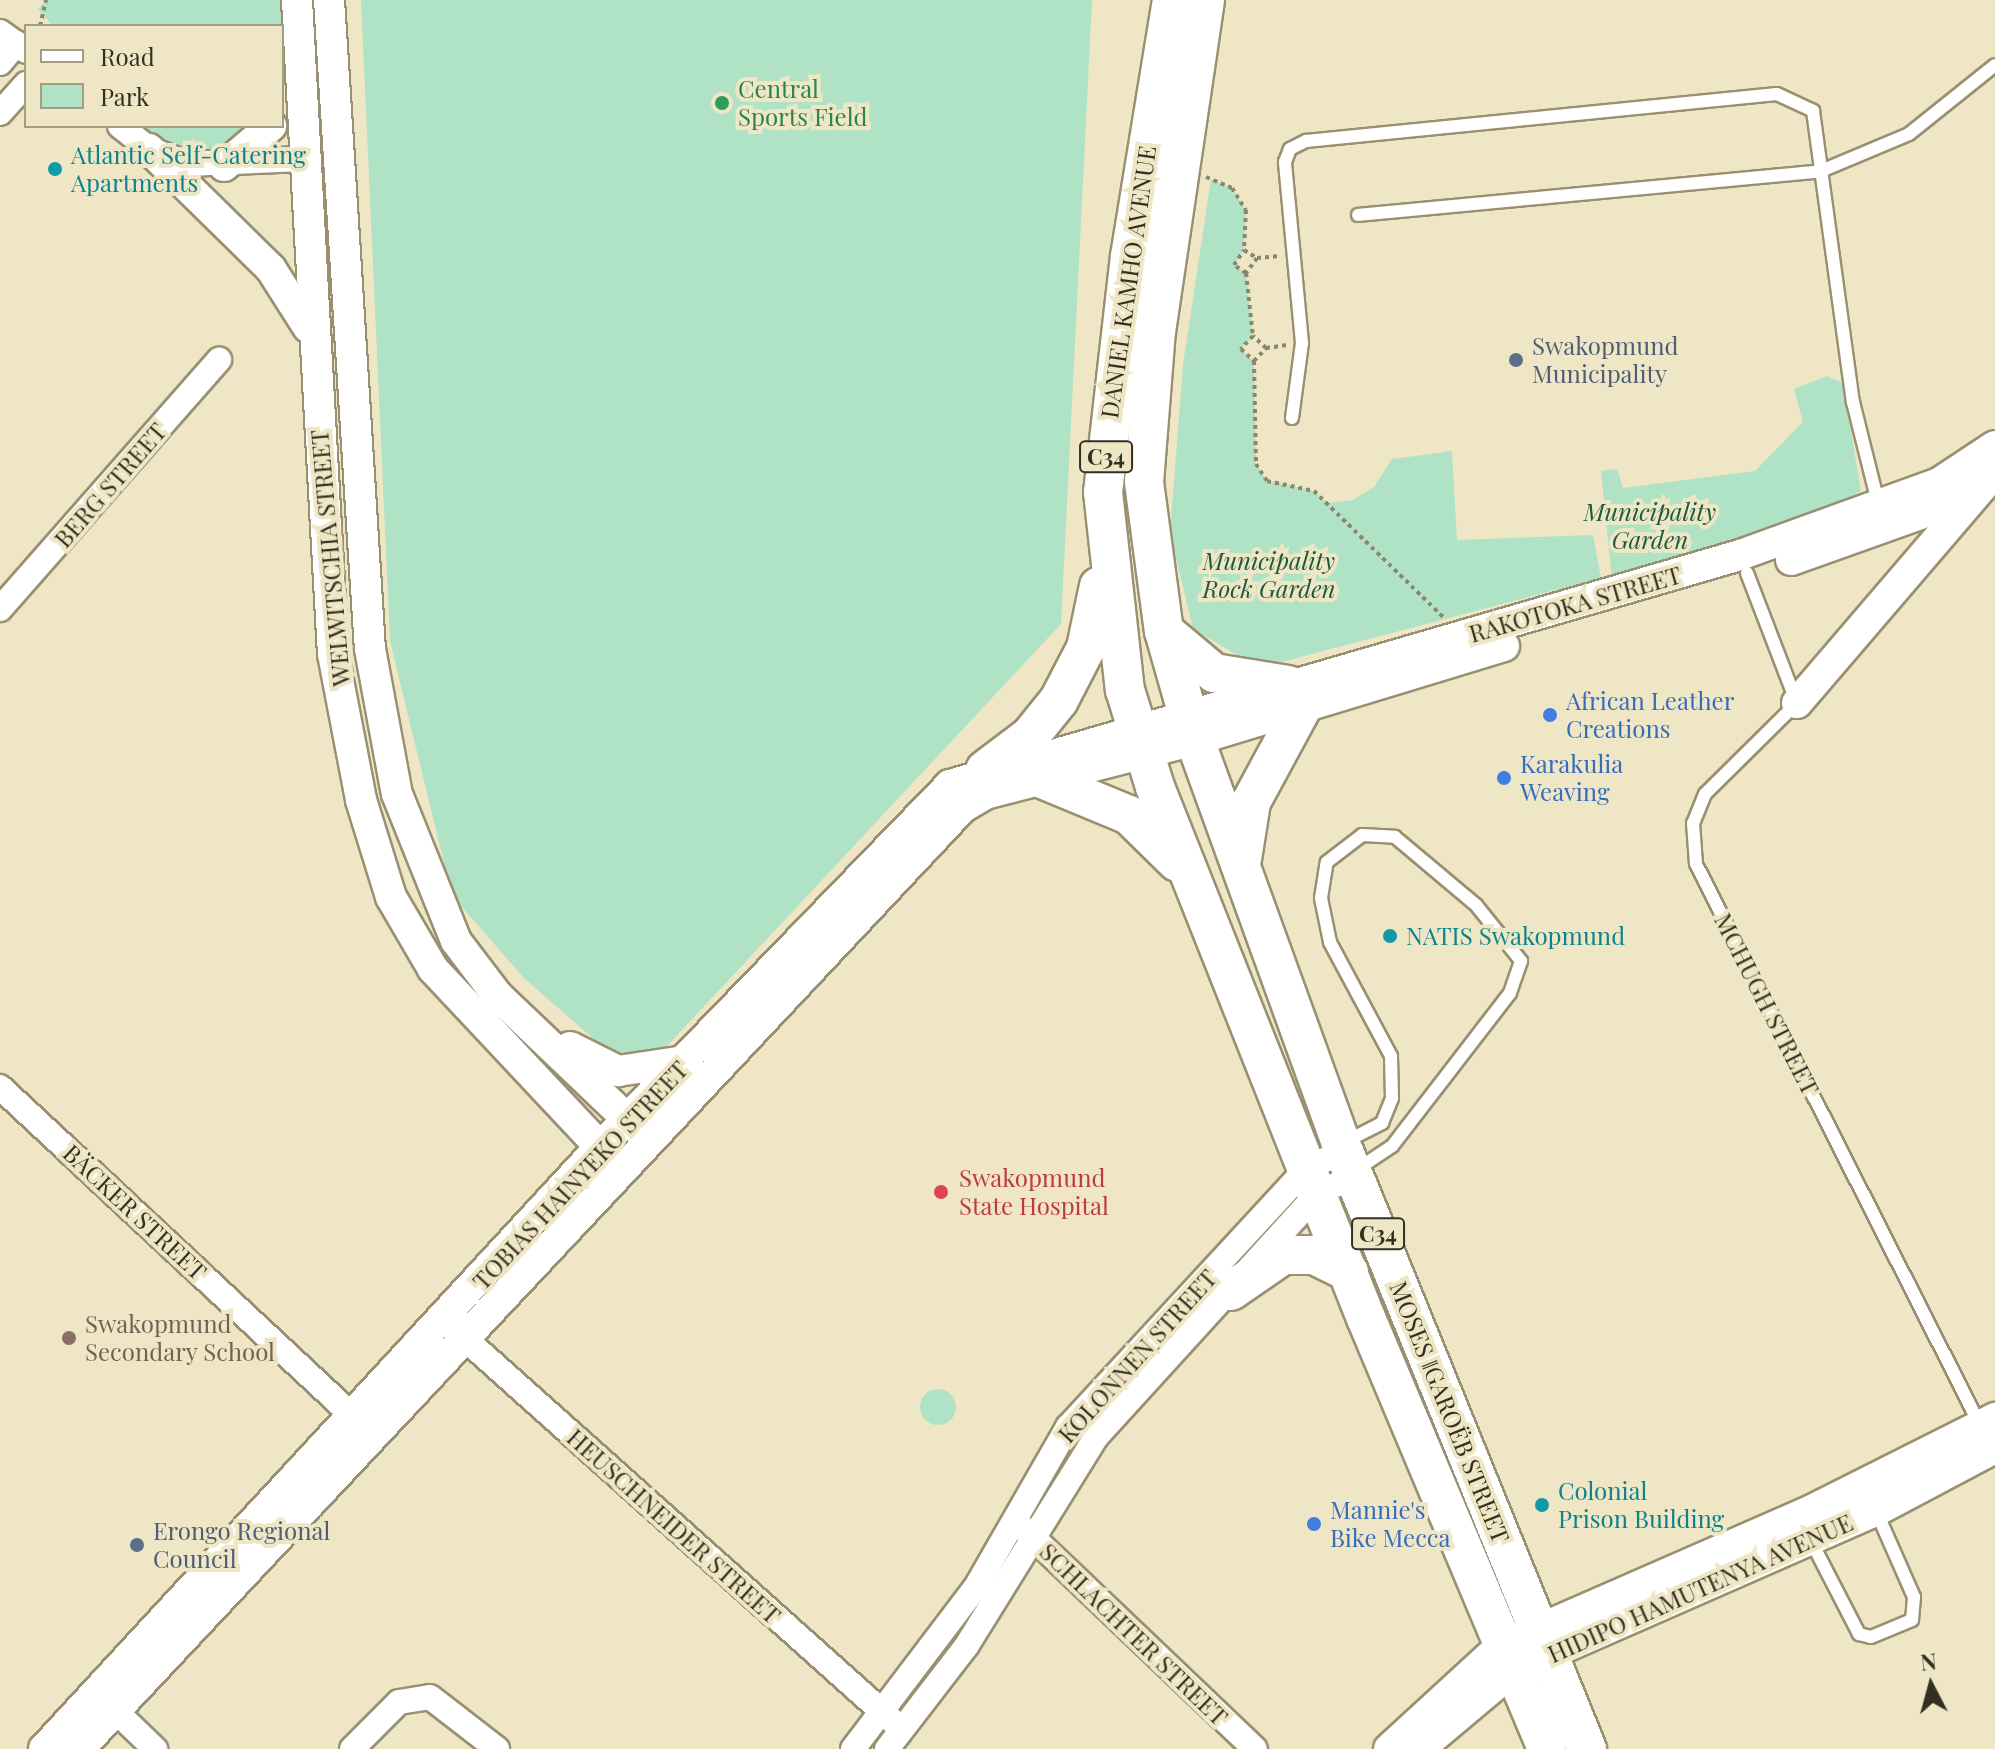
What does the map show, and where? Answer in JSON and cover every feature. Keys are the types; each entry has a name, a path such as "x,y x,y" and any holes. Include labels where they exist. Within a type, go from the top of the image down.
{"main road":[{"name":"DANIEL KAMHO AVENUE","path":"1139,740 1105,537 1109,413 1172,0"},
{"name":"DANIEL KAMHO AVENUE","path":"1191,726 1164,631 1144,482 1178,164 1205,0"},
{"path":"985,770 1030,736 1080,661 1094,623 1105,537"},
{"path":"1164,631 1214,673 1296,694 1251,802 1242,862"},
{"name":"MOSES ǁGAROËB STREET","path":"1191,726 1349,1161 1587,1749"},
{"name":"MOSES ǁGAROËB STREET","path":"1139,740 1349,1272 1547,1749"},
{"path":"1042,779 1149,828 1204,899"},
{"path":"1231,1291 1283,1255 1314,1255 1349,1272"}],"street":[{"name":"WELWITSCHIA STREET","path":"297,0 302,159 333,654 361,800 391,897 433,969 621,1169"},
{"name":"WELWITSCHIA STREET","path":"329,0 370,649 397,794 456,941 497,995 638,1130"},
{"path":"0,63 14,42"},
{"path":"284,98 299,46"},
{"path":"0,113 24,86"},
{"path":"302,159 334,108"},
{"path":"123,128 149,149 271,269 315,344"},
{"path":"224,166 269,128"},
{"path":"149,149 224,166 302,159"},
{"path":"302,159 344,212"},
{"name":"BERG STREET","path":"3,599 219,360"},
{"name":"RAKOTOKA STREET","path":"1296,694 1462,637 1882,518 1995,446"},
{"path":"1797,703 1950,533 1991,478"},
{"name":"RAKOTOKA STREET","path":"1191,726 1296,694 1747,573 1991,478"},
{"name":"TOBIAS HAINYEKO STREET","path":"44,1749 106,1703 455,1331 621,1169 638,1130 684,1061 931,801 985,770 1139,740 1191,726"},
{"name":"TOBIAS HAINYEKO STREET","path":"455,1331 599,1148 638,1130 962,808 985,794 1042,779 1139,740"},
{"path":"545,1039 618,1071 684,1061"},
{"name":"BÄCKER STREET","path":"0,1087 366,1427"},
{"name":"KOLONNEN STREET","path":"853,1749 885,1714 976,1587 1068,1427 1314,1179 1349,1161"},
{"name":"KOLONNEN STREET","path":"895,1740 1096,1437 1231,1291 1314,1179"},
{"name":"HEUSCHNEIDER STREET","path":"455,1331 885,1714 895,1740"},
{"name":"HIDIPO HAMUTENYA AVENUE","path":"1543,1642 1811,1541 1876,1511 1991,1435"},
{"name":"HIDIPO HAMUTENYA AVENUE","path":"1389,1749 1507,1658 1814,1509 1991,1435"},
{"name":"SCHLACHTER STREET","path":"1013,1518 1255,1749"},
{"name":"HIDIPO HAMUTENYA AVENUE","path":"1419,1749 1507,1658"},
{"path":"352,1749 399,1702 430,1697 497,1749"},
{"path":"106,1703 155,1749"},
{"name":"TOBIAS HAINYEKO STREET","path":"79,1749 106,1703"}],"lane":[{"path":"1358,215 1821,171 1909,134 1995,65"},
{"path":"1292,418 1302,343 1285,162 1306,141 1777,94 1813,111 1853,402 1882,518"},
{"path":"1747,573 1797,703"},
{"name":"MCHUGH STREET","path":"1797,703 1705,794 1693,823 1696,864 1991,1435"},
{"path":"1362,835 1395,837 1476,905 1521,961 1510,993 1392,1146 1349,1161 1382,1123 1392,1098 1391,1056 1330,942 1321,898 1327,862 1362,835"},
{"path":"1811,1541 1859,1634 1871,1637 1912,1620 1914,1597 1876,1511"}],"path":[{"path":"40,24 38,9 46,0"},
{"path":"1178,164 1232,188 1246,210 1244,250 1234,265 1246,273"},
{"path":"1244,250 1257,258 1293,254"},
{"path":"1257,258 1246,273 1253,336 1266,348 1254,361 1256,464 1267,481 1314,491 1462,637"},
{"path":"1253,336 1241,349 1254,361"}],"green space":[{"path":"46,0 288,0 284,59 284,24 51,24 38,9"},
{"path":"361,0 1092,0 1061,624 666,1047 618,1060 525,979 452,896 390,641"},
{"path":"141,128 257,128 221,155 186,154 151,140"},
{"name":"Municipality Rock Garden","path":"1211,179 1232,188 1246,210 1244,250 1234,265 1246,273 1253,336 1241,349 1254,361 1256,464 1267,480 1314,491 1328,503 1353,500 1374,487 1392,459 1452,451 1457,540 1593,535 1601,578 1259,668 1193,629 1170,532 1183,365"},
{"name":"Municipality Garden","path":"1827,376 1843,383 1861,491 1800,525 1612,580 1601,471 1617,469 1623,488 1755,471 1803,422 1794,389"},
{"path":"938,1389 951,1394 956,1407 951,1420 938,1425 925,1420 920,1407 925,1394"}],"place":[{"name":"Central Sports Field","path":"722,103"},
{"name":"Atlantic Self-Catering Apartments","path":"55,169"},
{"name":"Swakopmund Municipality","path":"1516,360"},
{"name":"African Leather Creations","path":"1550,715"},
{"name":"Karakulia Weaving","path":"1504,778"},
{"name":"NATIS Swakopmund","path":"1390,936"},
{"name":"Swakopmund State Hospital","path":"941,1192"},
{"name":"Swakopmund Secondary School","path":"69,1338"},
{"name":"Colonial Prison Building","path":"1542,1505"},
{"name":"Mannie's Bike Mecca","path":"1314,1524"},
{"name":"Erongo Regional Council","path":"137,1545"}]}
